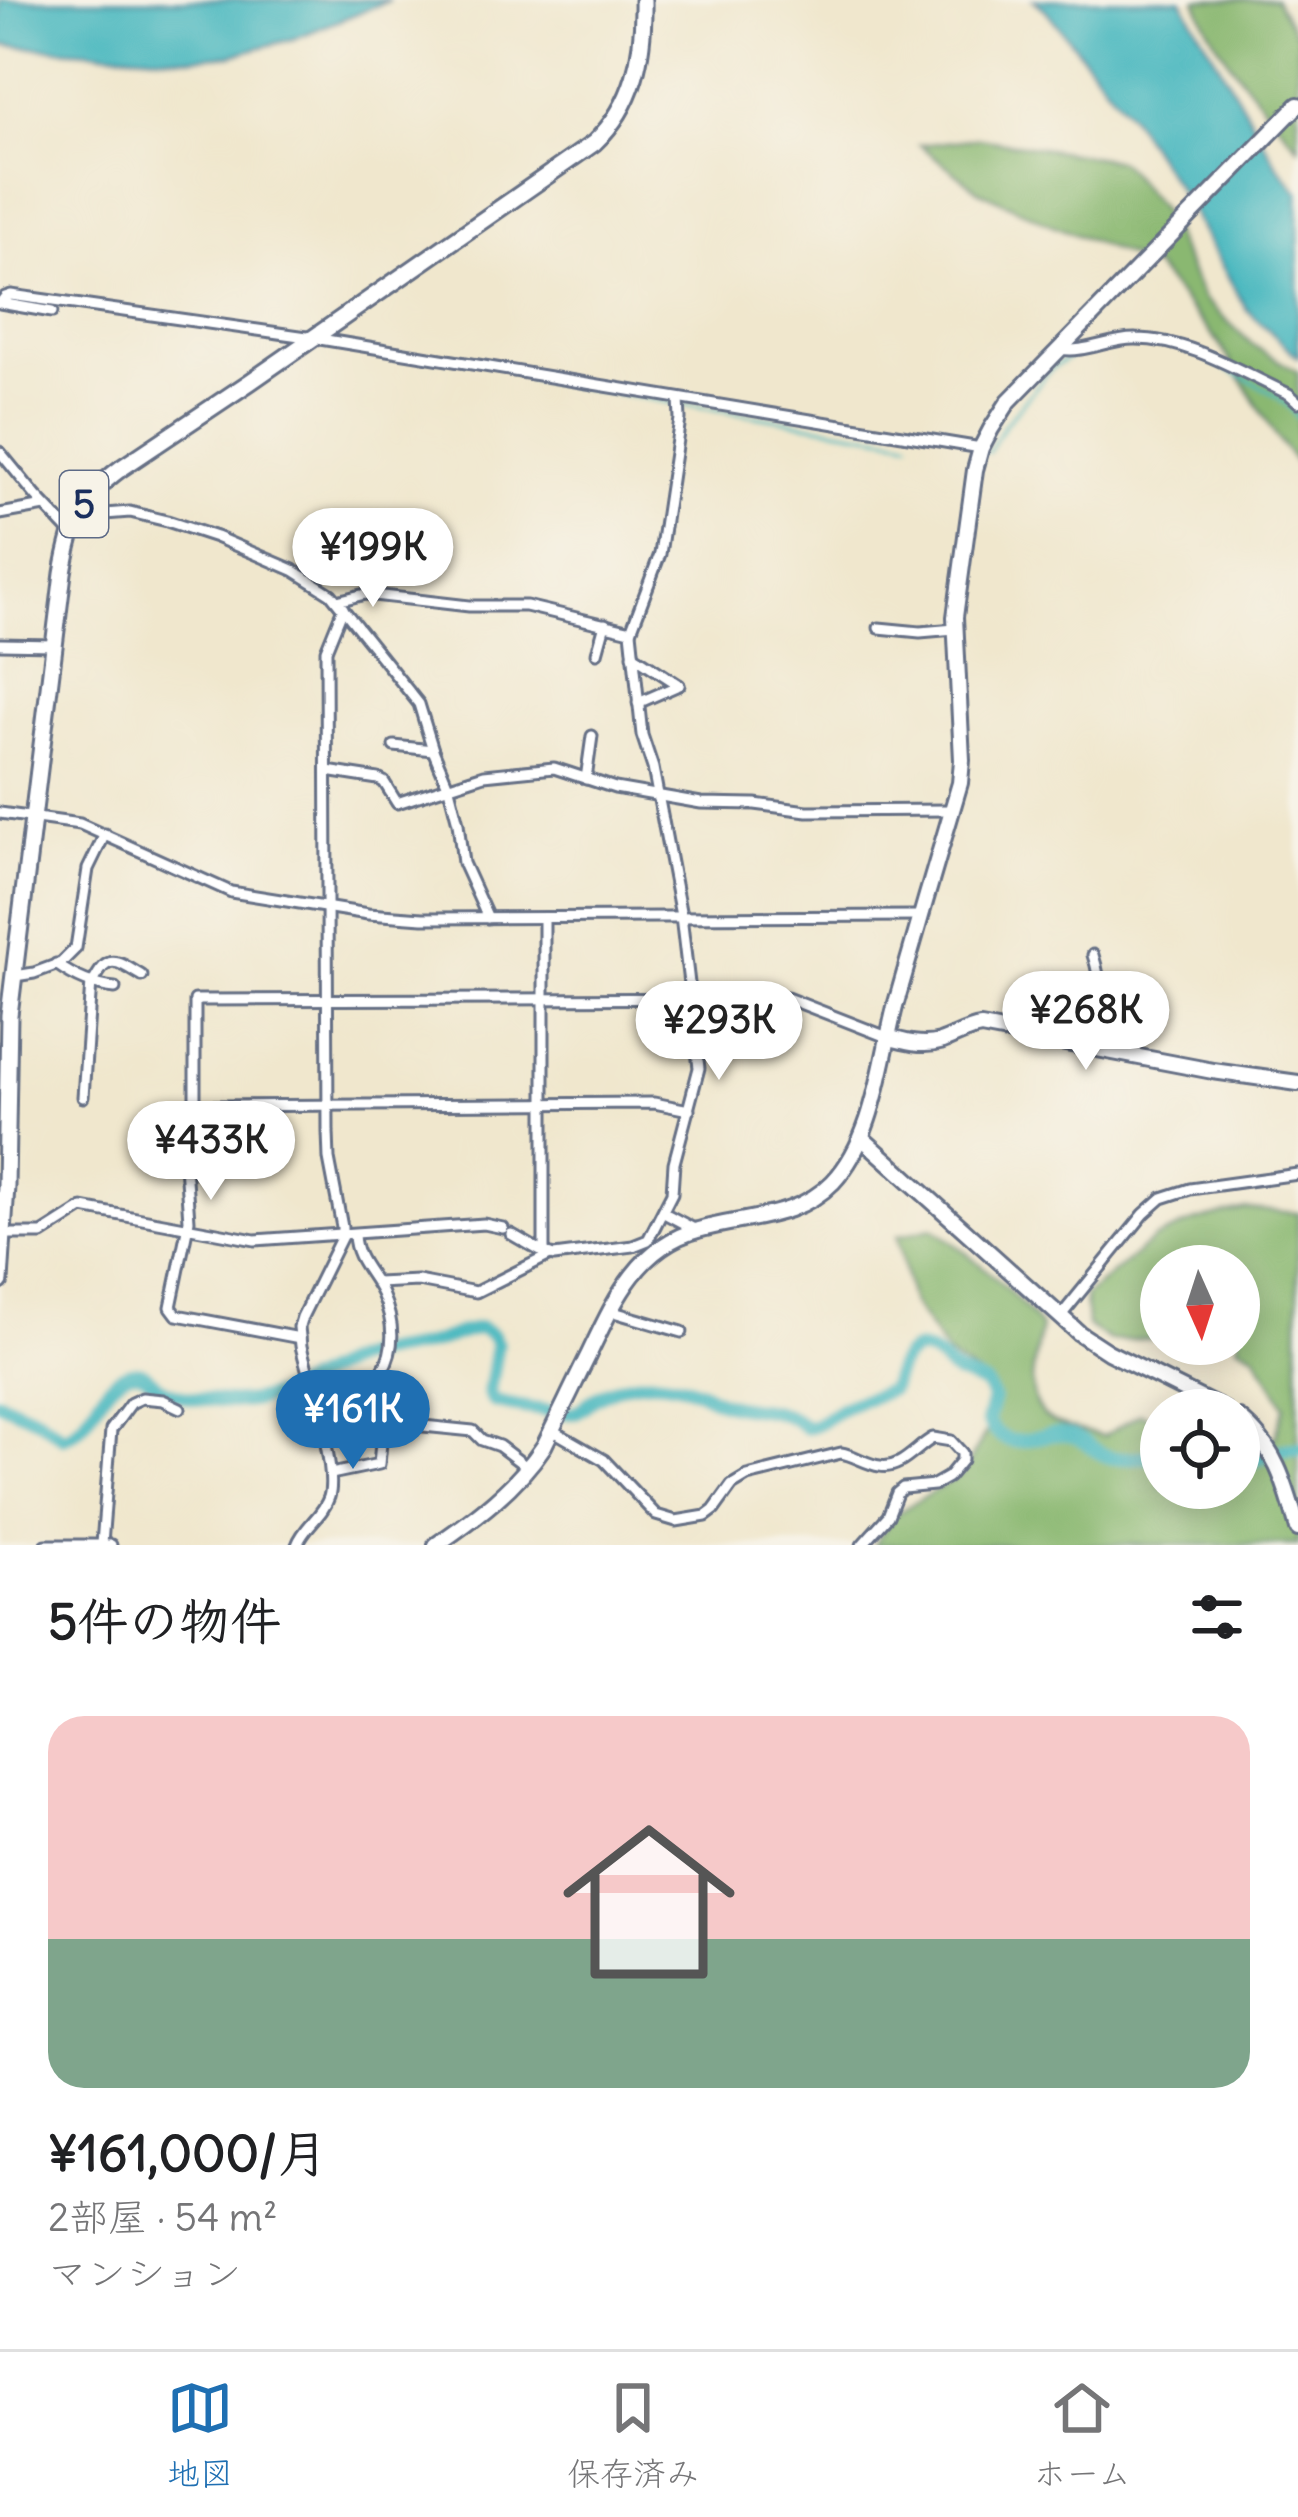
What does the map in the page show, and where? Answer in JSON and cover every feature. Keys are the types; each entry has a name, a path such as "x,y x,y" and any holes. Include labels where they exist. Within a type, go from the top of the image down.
{"main road":[{"name":"5","path":"0,1281 4,1016 15,976 63,573 75,525 102,482 576,158 604,133 637,74 643,0"}],"street":[{"path":"376,1283 418,1281 476,1292 547,1254 650,1247 696,1230 776,1215 805,1204 836,1180 862,1138 960,784 955,629 981,448 1010,401 1298,105"},
{"path":"1,302 10,295 314,338 981,448"},
{"path":"1,302 52,312"},
{"path":"1060,349 1124,339 1178,344 1298,402"},
{"path":"436,1545 493,1504 529,1468 552,1430 664,1213 699,1068 681,916 653,768 642,734 631,631 660,554 679,399"},
{"path":"0,452 45,506 75,525 130,512 216,537 315,581 340,604 415,698 449,788 463,862 488,918"},
{"path":"0,514 45,506"},
{"path":"318,1416 367,1392 392,1351 390,1318 376,1283 343,1227 329,1159 326,647 340,604 364,594 469,606 526,606 631,631"},
{"path":"597,653 605,624"},
{"path":"879,628 904,632 955,629"},
{"path":"0,644 54,645"},
{"path":"633,656 679,685 638,703"},
{"path":"586,779 592,736"},
{"path":"394,746 433,750"},
{"path":"327,771 378,778 397,803 484,775 554,768 615,788 701,802 807,812 952,810"},
{"path":"0,813 80,824 230,892 327,908 423,918 920,916"},
{"path":"15,976 56,964 76,948 88,869 105,834"},
{"path":"544,918 547,1254"},
{"path":"1091,1049 1101,992 1093,955"},
{"path":"83,1097 92,983 106,962 142,976"},
{"path":"56,964 69,974 115,988"},
{"path":"300,1338 173,1312 188,1227 185,1165 195,1098 195,1000 787,998 906,1042 938,1043 982,1028 1298,1083"},
{"path":"212,1106 654,1102 689,1110"},
{"path":"862,1138 1060,1317 1108,1352 1182,1389"},
{"path":"1060,1317 1162,1198 1190,1189 1298,1174"},
{"path":"2,1234 42,1234 83,1208 255,1240 484,1224 547,1254"},
{"path":"664,1213 696,1230"},
{"path":"297,1545 329,1497 331,1474 300,1338 302,1316 348,1235"},
{"path":"610,1311 682,1332"},
{"path":"46,1545 107,1545 111,1430 131,1403 142,1398 180,1408"},
{"path":"331,1474 379,1464 383,1422 473,1430 529,1468"},
{"path":"552,1430 604,1460 656,1515 676,1521 706,1516 747,1476 841,1453 880,1466 896,1464 933,1438 951,1441 962,1453 955,1471 934,1485 903,1488 862,1545"},
{"path":"1260,1439 1279,1466 1298,1529"}],"green space":[{"path":"1196,0 1275,0 1298,38 1298,147 1228,59"},
{"path":"979,138 1120,161 1162,211 1203,298 1254,346 1298,372 1298,466 1219,343 1154,267 978,190 920,145"},
{"path":"1246,1209 1298,1213 1298,1545 874,1545 895,1514 963,1474 990,1425 991,1384 948,1356 911,1301 897,1236 932,1228 990,1273 1041,1327 1032,1388 1039,1411 1067,1427 1104,1436 1140,1414 1140,1509 1260,1509 1260,1441 1275,1437 1285,1406 1260,1363 1260,1245 1147,1245 1196,1221"},
{"path":"1140,1250 1140,1339 1110,1341 1087,1326 1085,1296"}],"water":[{"path":"0,0 390,0 293,39 231,55 192,58 0,45"},
{"path":"1034,0 1182,0 1276,163 1298,192 1298,357 1247,310 1130,116"}],"waterway":[{"path":"985,451 989,452 1004,425 1052,368 1074,355"},
{"path":"1211,362 1271,393 1298,419"},
{"path":"529,378 673,403"},
{"path":"683,404 910,441"},
{"path":"0,1402 63,1437 82,1425 108,1387 127,1373 139,1372 167,1391 185,1396 250,1401 292,1389 361,1357 480,1328 497,1344 489,1393 493,1401 508,1404 574,1413 617,1387 661,1382 688,1387 724,1403 778,1412 806,1428 891,1389 905,1358 917,1350 986,1385 993,1398 987,1421 1006,1439 1059,1434 1078,1438 1108,1457 1140,1457"},
{"path":"1260,1459 1298,1449"}]}
